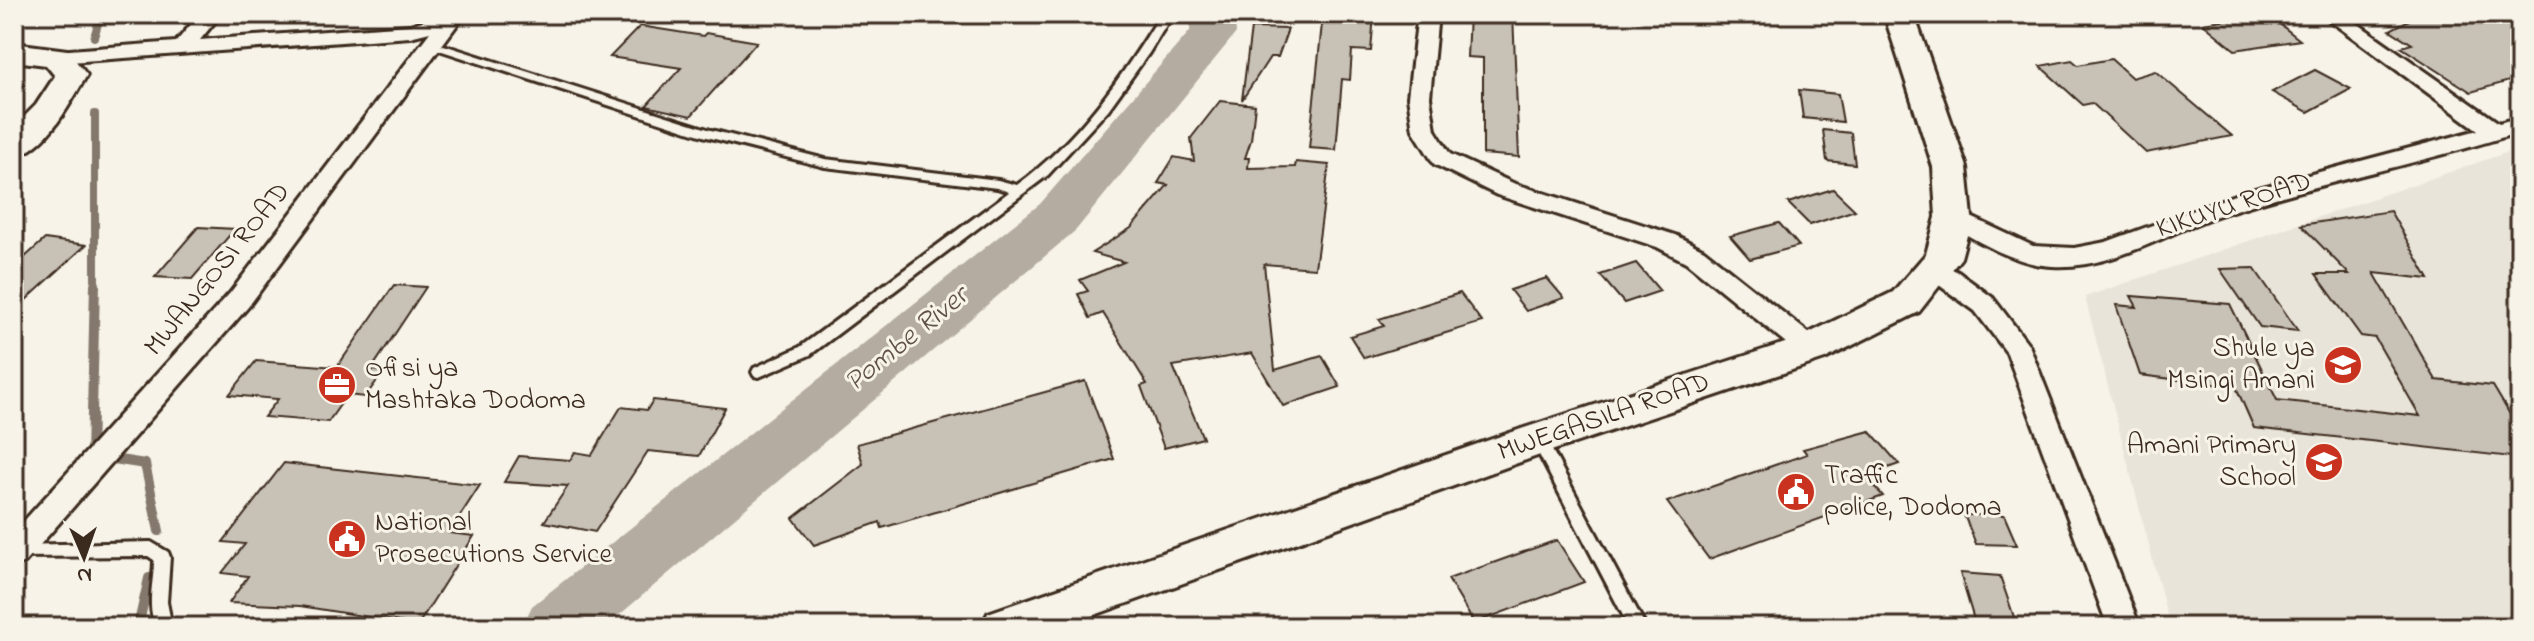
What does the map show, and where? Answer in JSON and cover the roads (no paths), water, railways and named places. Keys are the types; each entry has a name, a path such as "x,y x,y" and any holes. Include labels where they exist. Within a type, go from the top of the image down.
{"street":[{"path":"184,46 211,14"},
{"path":"1428,14 1419,97 1424,130 1442,159 1505,189 1666,241 1695,256 1811,349"},
{"name":"MWEGASILA ROAD","path":"1004,627 1539,439 1811,349 1906,302 1943,258 1954,217 1950,167 1899,14"},
{"path":"2331,14 2496,132"},
{"path":"14,52 56,57 448,28"},
{"name":"MWANGOSI ROAD","path":"14,553 239,300 448,28"},
{"path":"14,146 48,112 71,75 56,57"},
{"name":"KIKUYU ROAD","path":"1954,217 2019,251 2038,257 2084,256 2208,211 2305,181 2520,124"},
{"path":"1934,269 1985,303 2002,321 2020,352 2124,627"}],"lane":[{"path":"759,372 805,351 1044,172 1104,107 1167,14"},
{"path":"448,28 707,133 825,163 998,184 1018,190"},
{"path":"1539,439 1638,627"},
{"path":"14,553 151,549 162,557 164,575 157,615 164,627"}],"waterway":[{"path":"94,37 101,14"},
{"name":"Pombe River","path":"556,627 1058,217 1213,33 1212,14"},
{"path":"95,114 95,284"},
{"path":"91,456 95,284"},
{"path":"113,459 145,464 159,531"},
{"path":"138,627 149,578"}],"place":[{"name":"Shule ya Msingi Amani","path":"2343,365"},
{"name":"Ofisi ya Mashtaka Dodoma","path":"337,385"},
{"name":"Amani Primary School","path":"2324,462"},
{"name":"Traffic police, Dodoma","path":"1796,492"},
{"name":"National Prosecutions Service","path":"347,539"}]}
